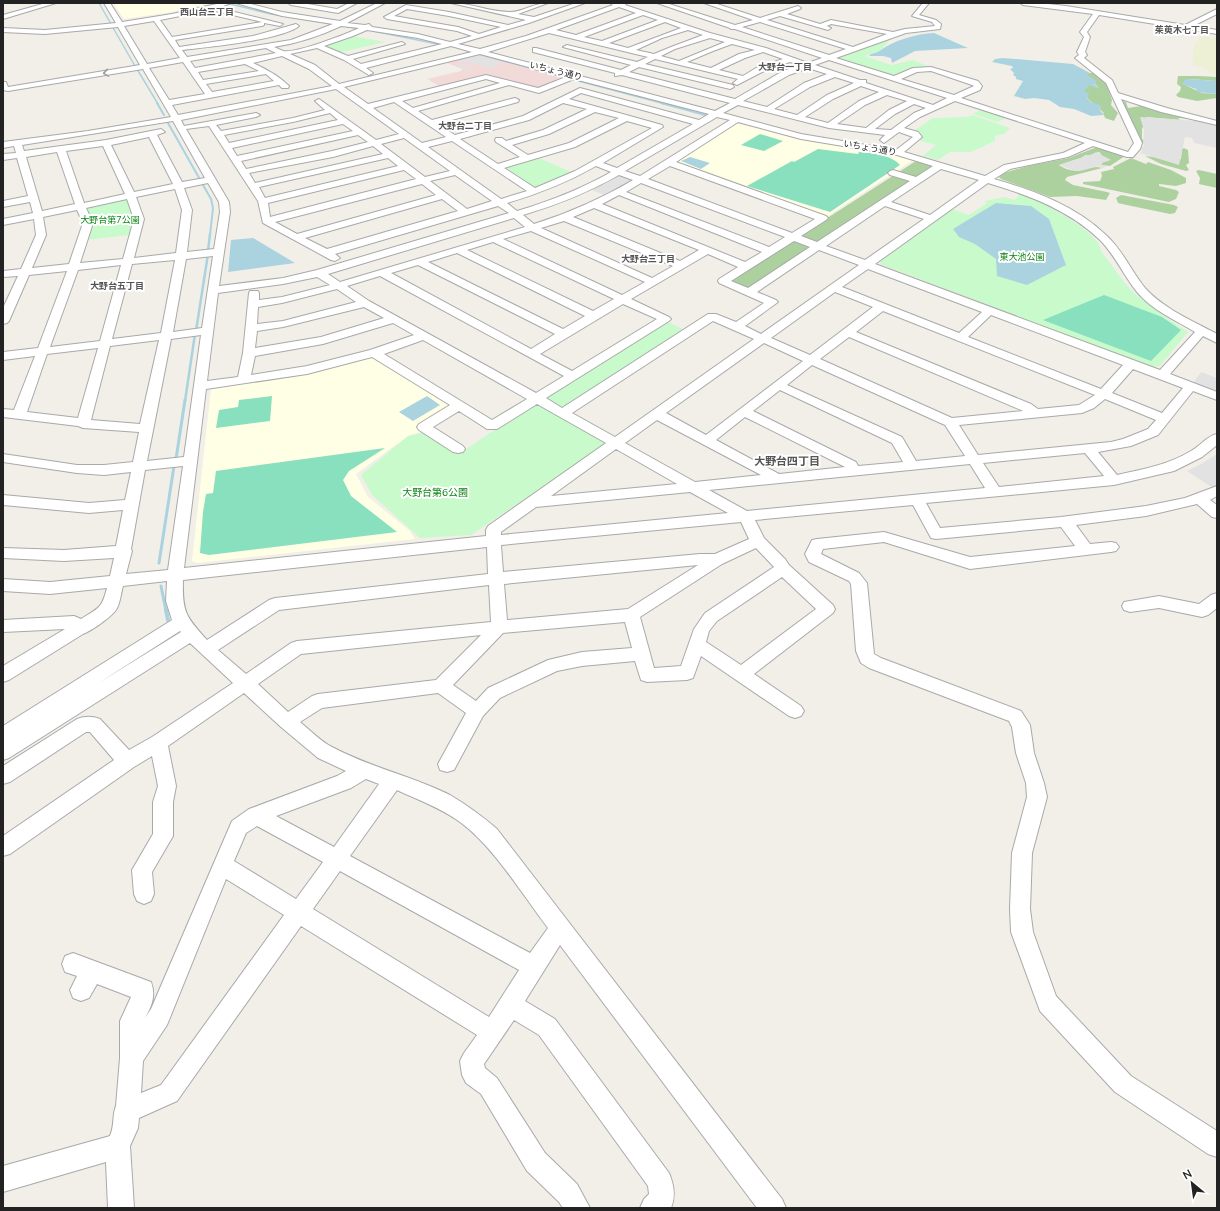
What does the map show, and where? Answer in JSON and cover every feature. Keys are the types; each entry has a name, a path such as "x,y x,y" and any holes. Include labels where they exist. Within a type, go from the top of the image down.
{"street":[{"path":"3,17 53,3"},
{"path":"107,3 176,117 175,129 205,180 224,202 225,212 220,252 207,331 201,386 189,461 175,575 174,601 186,628 206,649 287,722 324,752 364,770 393,780 442,801 466,815 490,835 773,1208"},
{"path":"3,30 22,33 46,33 156,19 212,8 228,3"},
{"name":"いちょう通り","path":"239,3 282,14 366,27 451,44 801,136 898,152 1028,192 1047,200 1085,222 1105,239 1142,291 1163,309 1217,340"},
{"path":"291,3 338,11"},
{"path":"319,20 354,3"},
{"path":"3,84 5,88 8,89 292,42 325,31 382,3"},
{"path":"193,72 318,46 351,35 414,3"},
{"path":"454,3 469,4 556,25"},
{"path":"512,14 545,3"},
{"path":"360,67 426,51 535,20 582,3"},
{"path":"663,3 828,58 1130,155 1136,149 1138,144 1116,94 1109,82 1079,58 1083,55 1081,52 1087,37 1083,32 1096,10"},
{"path":"707,3 853,49"},
{"path":"213,290 255,286 319,273 517,215 576,194 598,183 786,73 892,35 938,28 938,24 934,21 915,16 926,3"},
{"path":"1023,3 1096,10 1217,32"},
{"path":"3,144 18,143 176,117 336,86 476,51 547,30 618,4"},
{"path":"3,144 176,117 336,86 476,51 618,4 709,35 763,50 932,107"},
{"path":"600,83 683,44 798,8 788,4"},
{"path":"490,10 503,5"},
{"path":"406,7 449,14 508,27"},
{"path":"212,8 232,14 271,22 325,31"},
{"path":"765,9 840,32"},
{"path":"1186,27 1217,11"},
{"path":"508,59 576,38 642,13"},
{"path":"220,18 232,14"},
{"path":"156,19 166,28 170,39 210,95"},
{"path":"382,20 458,29 479,36"},
{"path":"601,44 665,20"},
{"path":"170,39 271,22"},
{"path":"820,26 831,22 890,33 892,35"},
{"path":"212,24 230,29"},
{"path":"178,49 303,28"},
{"path":"629,50 660,37 688,28"},
{"path":"547,30 745,78"},
{"path":"351,35 365,37"},
{"path":"860,38 874,42"},
{"path":"337,53 387,41 408,45 426,51"},
{"path":"680,63 710,49 735,41"},
{"path":"556,44 730,87"},
{"path":"347,58 408,45"},
{"path":"268,46 312,67 336,86 341,96"},
{"path":"318,46 347,58 374,76"},
{"path":"712,71 742,56 763,50"},
{"path":"529,52 621,73 829,126 867,131 894,131 915,134 918,137 898,152"},
{"path":"713,96 760,70 790,59"},
{"path":"246,62 267,72 294,94"},
{"path":"873,148 917,114 977,88 978,86 975,83 931,69 916,70 894,79"},
{"path":"201,83 267,72"},
{"path":"768,110 807,85 835,74"},
{"path":"799,118 830,97 860,83 882,75"},
{"path":"366,107 486,77 539,91 574,76"},
{"path":"167,103 281,82"},
{"path":"412,110 510,83"},
{"path":"556,84 700,123"},
{"path":"431,123 518,101 485,90"},
{"path":"421,146 484,131 526,118 540,107 562,100 580,90"},
{"path":"829,126 862,104 886,92"},
{"path":"1116,94 1164,110 1217,123"},
{"path":"466,213 422,181 360,132 315,102 341,96 366,107 501,203 532,228 653,282"},
{"path":"396,100 534,192"},
{"path":"562,100 660,127"},
{"path":"867,131 892,112 914,101"},
{"path":"940,103 955,108"},
{"path":"505,144 546,132 594,109"},
{"path":"218,134 330,111"},
{"path":"3,157 106,143 261,114"},
{"path":"326,253 501,203 534,192 596,163 678,117"},
{"path":"498,167 572,144 626,118"},
{"path":"253,304 299,297 420,262 564,217 595,205 619,192 736,120"},
{"path":"227,146 344,121"},
{"path":"210,123 236,159 263,201 266,222"},
{"path":"484,131 527,158"},
{"path":"236,159 360,132"},
{"path":"3,675 82,628 99,616 110,606 117,581 124,551 131,504 146,428 166,337 181,256 187,210 178,186 152,134"},
{"path":"243,172 333,154 406,135"},
{"path":"3,321 41,234 38,214 20,155 18,143"},
{"path":"83,424 127,261 140,219 106,143"},
{"path":"287,722 318,701 441,686 499,627 492,530 987,179 1007,167 1024,162 1065,155 1093,143"},
{"path":"1065,145 1079,149"},
{"path":"19,415 74,266 88,223 80,206 61,150"},
{"path":"252,186 389,155"},
{"path":"668,162 823,218 723,281 772,302 737,327"},
{"path":"596,163 641,178 1217,396"},
{"path":"749,292 941,165"},
{"path":"263,201 405,167"},
{"path":"266,222 456,172"},
{"path":"893,173 918,181"},
{"path":"3,222 205,180"},
{"path":"619,192 770,251"},
{"path":"296,237 442,196"},
{"path":"3,204 33,198"},
{"path":"884,203 932,219"},
{"path":"595,205 745,266"},
{"path":"564,217 680,265"},
{"path":"266,222 346,265"},
{"path":"494,239 691,330"},
{"path":"458,250 593,316"},
{"path":"532,354 593,316 707,250"},
{"path":"3,274 220,252"},
{"path":"420,262 563,334"},
{"path":"319,273 365,303 746,517 758,541 780,563 783,569 827,609 742,674"},
{"path":"382,273 572,376"},
{"path":"244,380 250,352 255,286"},
{"path":"835,288 1164,418"},
{"path":"251,328 283,324 365,303"},
{"path":"707,440 882,306"},
{"path":"961,337 990,310"},
{"path":"563,413 712,316 950,422 1082,409 1090,405 1104,394 1131,363"},
{"path":"250,352 323,340 394,319"},
{"path":"374,353 492,426 665,319"},
{"path":"3,356 207,331"},
{"path":"847,332 1026,407 1034,413"},
{"path":"1162,375 1201,332"},
{"path":"201,386 307,370 374,353 424,336"},
{"path":"778,385 897,440 912,466"},
{"path":"533,502 1089,449 1126,443 1153,432 1191,386"},
{"path":"458,449 424,427 459,405"},
{"path":"744,412 850,465 855,472"},
{"path":"3,413 83,424 127,428 146,428"},
{"path":"657,414 778,479"},
{"path":"950,422 996,492"},
{"path":"3,585 50,588 492,541 1114,480 1169,468 1197,454 1217,438"},
{"path":"1089,449 1114,480"},
{"path":"3,458 76,469 104,470 139,468 189,461"},
{"path":"917,499 936,534 1141,512 1200,499 1217,491"},
{"path":"1200,499 1217,513"},
{"path":"3,500 89,508 131,504"},
{"path":"1065,521 1086,550"},
{"path":"1111,547 970,563 884,537 817,544 812,554 814,558 854,577 859,583 864,651 867,658 875,663 1015,716 1021,725 1025,753 1035,783 1037,797 1022,853 1020,909 1022,932 1048,1003 1123,1084 1217,1145"},
{"path":"3,847 127,761 158,743 297,648 499,627 631,616 717,560 758,541"},
{"path":"3,552 30,556 80,556 124,551"},
{"path":"206,649 275,604 495,579 700,559 717,560"},
{"path":"631,616 647,675 688,673 702,629 711,617 783,569"},
{"path":"1130,606 1160,602 1202,611 1217,599"},
{"path":"3,626 74,622 82,628"},
{"path":"3,736 186,628"},
{"path":"3,752 186,628"},
{"path":"697,644 795,711"},
{"path":"447,764 477,711 494,693 554,665 582,659 642,654"},
{"path":"441,686 477,711"},
{"path":"3,776 83,724 94,724 127,761"},
{"path":"144,894 142,870 163,836 163,802 167,786 158,743"},
{"path":"132,1058 159,1017 239,827 256,814 344,782 364,770"},
{"path":"126,1111 169,1093 393,780"},
{"path":"256,814 337,857 533,966"},
{"path":"222,865 493,1032"},
{"path":"562,929 552,938 533,966 493,1032 472,1062 474,1075 488,1086 536,1162 568,1193 577,1208"},
{"path":"81,990 82,967 143,990 141,1003 131,1021 132,1058 126,1111 126,1128 118,1146 121,1208"},
{"path":"510,1005 547,1027 660,1182 662,1199 653,1208"},
{"path":"3,1179 118,1146"}],"shaded area":[{"path":"113,3 210,3 172,12 124,19"},
{"path":"1199,36 1217,38 1217,76 1203,68 1192,65 1194,45"},
{"path":"475,55 482,55 564,76 538,88 486,74 439,86 427,79 461,71 462,69 447,63"},
{"path":"479,55 501,61 497,64 499,65 491,68 467,62 461,64 474,70 470,71 457,65 462,61 459,60"},
{"path":"1140,117 1214,122 1217,125 1217,148 1194,143 1192,138 1185,137 1179,165 1140,153 1143,150 1140,150 1145,144 1143,144 1144,130"},
{"path":"736,123 797,139 887,153 913,160 826,217 674,163"},
{"path":"1096,152 1111,160 1102,163 1102,165 1107,166 1103,168 1099,166 1075,171 1059,165 1081,158 1085,155 1091,155"},
{"path":"620,175 634,180 607,196 592,190"},
{"path":"372,357 453,406 423,431 408,436 356,474 368,497 410,531 415,539 197,563 192,561 211,389 320,370"},
{"path":"1201,372 1217,378 1217,388 1215,391 1193,383"},
{"path":"1217,454 1217,486 1213,488 1187,471 1201,464"}],"green space":[{"path":"894,35 880,51 864,56 892,65 913,60 932,68 911,69 893,76 832,57"},
{"path":"353,36 385,42 338,53 325,48 324,46"},
{"path":"1090,73 1098,73 1106,78 1112,100 1111,105 1118,113 1114,121 1105,118 1103,112 1099,109 1101,107 1091,101 1084,91 1086,85 1099,88 1094,83 1095,81 1086,75"},
{"path":"1178,76 1217,77 1217,81 1189,79 1183,84 1202,93 1217,94 1217,98 1197,101 1178,97 1176,95 1180,91 1181,87 1177,84"},
{"path":"1123,101 1126,102 1128,108 1141,106 1131,102 1211,122 1182,118 1178,118 1180,120 1147,117 1142,129 1142,139 1145,143 1142,143 1135,134"},
{"path":"982,109 1007,117 998,122 973,114"},
{"path":"972,115 1010,128 1004,134 995,136 995,141 971,152 950,152 938,160 923,156 936,145 918,140 912,132 933,118 968,117"},
{"path":"760,134 783,141 764,151 741,145"},
{"path":"1097,147 1125,156 1110,166 1102,165 1101,154 1099,152 1059,165 1065,169 1071,170 1092,167 1102,168 1067,177 1065,180 1073,185 1110,193 1106,200 1077,196 1050,197 999,177 1000,174 1028,166 1069,158"},
{"path":"1184,148 1188,150 1189,163 1186,165 1189,170 1186,171 1161,164 1145,156 1178,160 1181,159 1182,149"},
{"path":"818,149 858,154 859,152 876,154 892,159 900,165 830,212 747,186 792,161 794,162"},
{"path":"536,157 574,173 537,189 502,169 503,167"},
{"path":"1131,158 1146,164 1148,162 1171,170 1186,178 1186,183 1176,186 1159,184 1159,186 1179,192 1176,199 1169,202 1083,184 1083,182 1100,181 1102,176 1101,172 1114,169 1113,167"},
{"path":"916,161 935,167 750,287 745,288 732,282 731,280"},
{"path":"1199,170 1217,174 1217,188 1199,184 1200,178 1196,171"},
{"name":"東大池公園","path":"1020,193 1053,209 1080,226 1091,235 1099,244 1101,251 1124,282 1135,294 1168,319 1190,333 1187,333 1160,366 1152,367 880,264 881,261 952,209 969,215 987,203 984,201 1005,197 1015,200"},
{"path":"1121,195 1178,207 1175,213 1170,214 1122,204 1118,203 1116,198"},
{"name":"大野台第7公園","path":"128,198 134,219 129,235 86,240 93,222 84,207"},
{"path":"1104,295 1162,317 1181,330 1151,361 1043,320"},
{"path":"666,321 685,330 563,409 541,398"},
{"path":"272,396 270,421 216,428 219,410 238,407 239,400"},
{"name":"大野台第6公園","path":"536,402 607,443 471,535 420,538 372,495 361,475 408,436 426,432 459,454"},
{"path":"385,448 349,471 343,480 351,496 397,532 209,555 200,553 206,494 213,493 216,471"}],"water":[{"path":"934,33 968,48 915,51 892,63 891,58 883,56 869,56 893,43 904,39 916,35"},
{"path":"1003,58 1073,64 1090,73 1087,75 1097,81 1094,84 1100,89 1087,85 1088,87 1084,91 1089,94 1087,98 1091,102 1102,106 1099,109 1104,115 1091,116 1074,109 1060,107 1049,100 1034,98 1025,99 1014,96 1023,81 1016,79 1013,75 1014,73 1010,69 1013,68 1012,66 992,62 995,59"},
{"path":"1185,80 1217,81 1217,94 1197,92 1196,89 1182,84"},
{"path":"690,157 710,163 701,169 681,161"},
{"path":"996,203 1031,206 1049,219 1066,265 1027,285 997,276 996,259 975,244 959,237 953,229"},
{"path":"253,238 295,263 228,272 231,240"},
{"path":"427,396 440,405 413,421 399,412"}],"waterway":[{"path":"99,3 111,24"},
{"path":"230,4 271,14 333,24"},
{"path":"112,26 135,66"},
{"path":"343,26 360,29"},
{"path":"373,31 442,45"},
{"path":"482,55 559,76"},
{"path":"137,69 158,104"},
{"path":"571,79 665,104"},
{"path":"157,103 164,115"},
{"path":"661,103 705,115"},
{"path":"168,123 211,199 213,208 210,235"},
{"path":"208,251 210,234"},
{"path":"196,331 208,254"},
{"path":"185,401 195,334"},
{"path":"176,459 185,400"},
{"path":"159,563 174,466"},
{"path":"161,586 166,611"},
{"path":"166,610 168,620"}],"district":[{"name":"西山台三丁目","path":"207,12"},
{"name":"茱萸木七丁目","path":"1182,30"},
{"name":"大野台一丁目","path":"785,67"},
{"name":"大野台二丁目","path":"465,126"},
{"name":"大野台三丁目","path":"648,259"},
{"name":"大野台五丁目","path":"117,286"},
{"name":"大野台四丁目","path":"787,461"}]}
